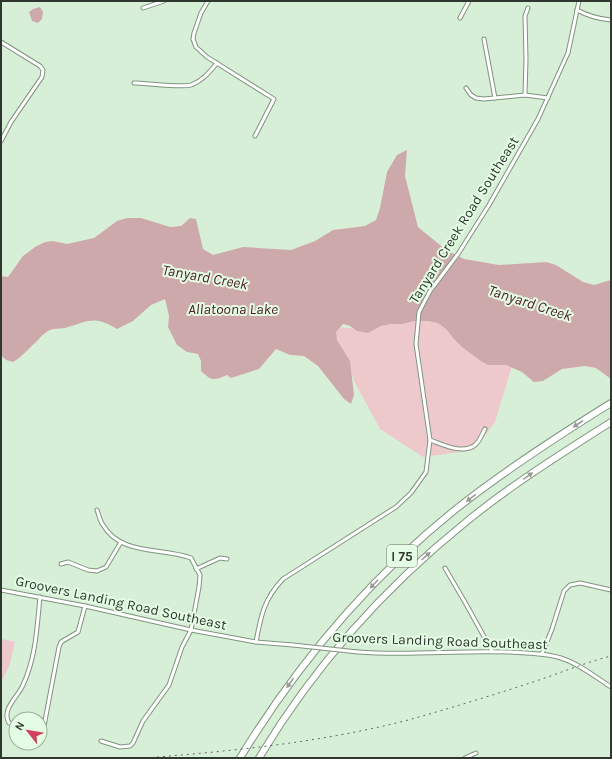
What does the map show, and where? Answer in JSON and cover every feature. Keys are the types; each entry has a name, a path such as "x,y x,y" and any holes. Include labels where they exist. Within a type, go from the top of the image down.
{"highway":[{"name":"I 75","path":"240,758 267,715 302,666 346,614 389,569 440,523 488,484 611,403"},
{"name":"I 75","path":"259,758 291,708 334,652 375,606 417,564 466,521 503,493 611,422"}],"street":[{"path":"144,8 164,1"},
{"path":"208,1 197,24 193,39 198,50 274,99 255,136"},
{"path":"460,18 469,1"},
{"name":"Tanyard Creek Road Southeast","path":"256,642 261,615 266,600 273,589 283,579 396,507 411,493 426,472 430,440 416,344 419,312 430,290 458,254 538,119 568,53 579,1"},
{"path":"525,95 525,16 528,8"},
{"path":"577,10 586,15 611,20"},
{"path":"484,38 495,98"},
{"path":"1,42 44,70 42,77 11,122 1,141"},
{"path":"134,83 189,86 199,82 217,63"},
{"path":"466,88 471,95 476,98 484,99 525,95 548,98"},
{"path":"430,440 449,447 462,449 475,445 485,429"},
{"path":"98,510 102,525 112,537 137,548 182,555 191,558 200,575 191,630 182,647 169,685 143,721 133,743 130,746 120,747 101,741"},
{"path":"61,564 68,562 88,570 97,571 106,567 121,542"},
{"path":"196,569 220,558 227,559"},
{"path":"444,568 492,651"},
{"path":"542,654 564,591 570,585 580,583 611,590"},
{"name":"Groovers Landing Road Southeast","path":"1,590 85,606 191,630 256,642 358,652 404,653 492,651 542,654 562,658 579,666 611,688"},
{"path":"8,711 13,699 20,691 27,677 36,645 40,597"},
{"path":"47,711 59,647 61,642 78,632 85,606"},
{"path":"466,758 476,753"}],"shaded area":[{"path":"434,317 512,366 495,422 474,450 423,457 380,429 354,381 348,362 335,341 334,327 365,331 408,318"},
{"path":"3,639 15,642 10,664 1,683 1,642"}],"water":[{"path":"40,7 43,12 42,19 38,23 32,21 29,12"},
{"name":"Allatoona Lake","path":"407,150 405,176 418,227 446,250 464,259 499,265 546,262 556,265 583,282 594,285 611,280 611,379 596,368 585,366 562,369 543,381 534,382 522,372 506,365 488,365 481,361 462,347 446,329 438,323 414,321 402,324 391,324 381,326 368,333 357,331 350,326 343,324 336,332 337,340 350,361 354,395 351,404 344,399 318,366 304,356 290,355 276,349 259,369 231,378 227,375 216,379 208,377 201,371 201,361 198,354 187,352 177,345 168,327 169,316 165,299 151,305 133,321 117,329 103,322 91,321 65,328 53,329 48,331 23,355 13,362 6,360 1,355 1,276 8,277 23,256 35,247 45,242 53,241 67,244 94,238 117,221 127,218 141,218 170,227 181,226 190,218 196,219 203,249 213,255 243,247 291,250 315,241 333,230 365,226 376,220 380,208 387,172 397,155"}],"railway":[{"path":"145,758 246,749 313,740 379,727 476,700 611,656"}],"water label":[{"name":"Tanyard Creek","path":"205,277"},
{"name":"Tanyard Creek","path":"530,303"}]}
